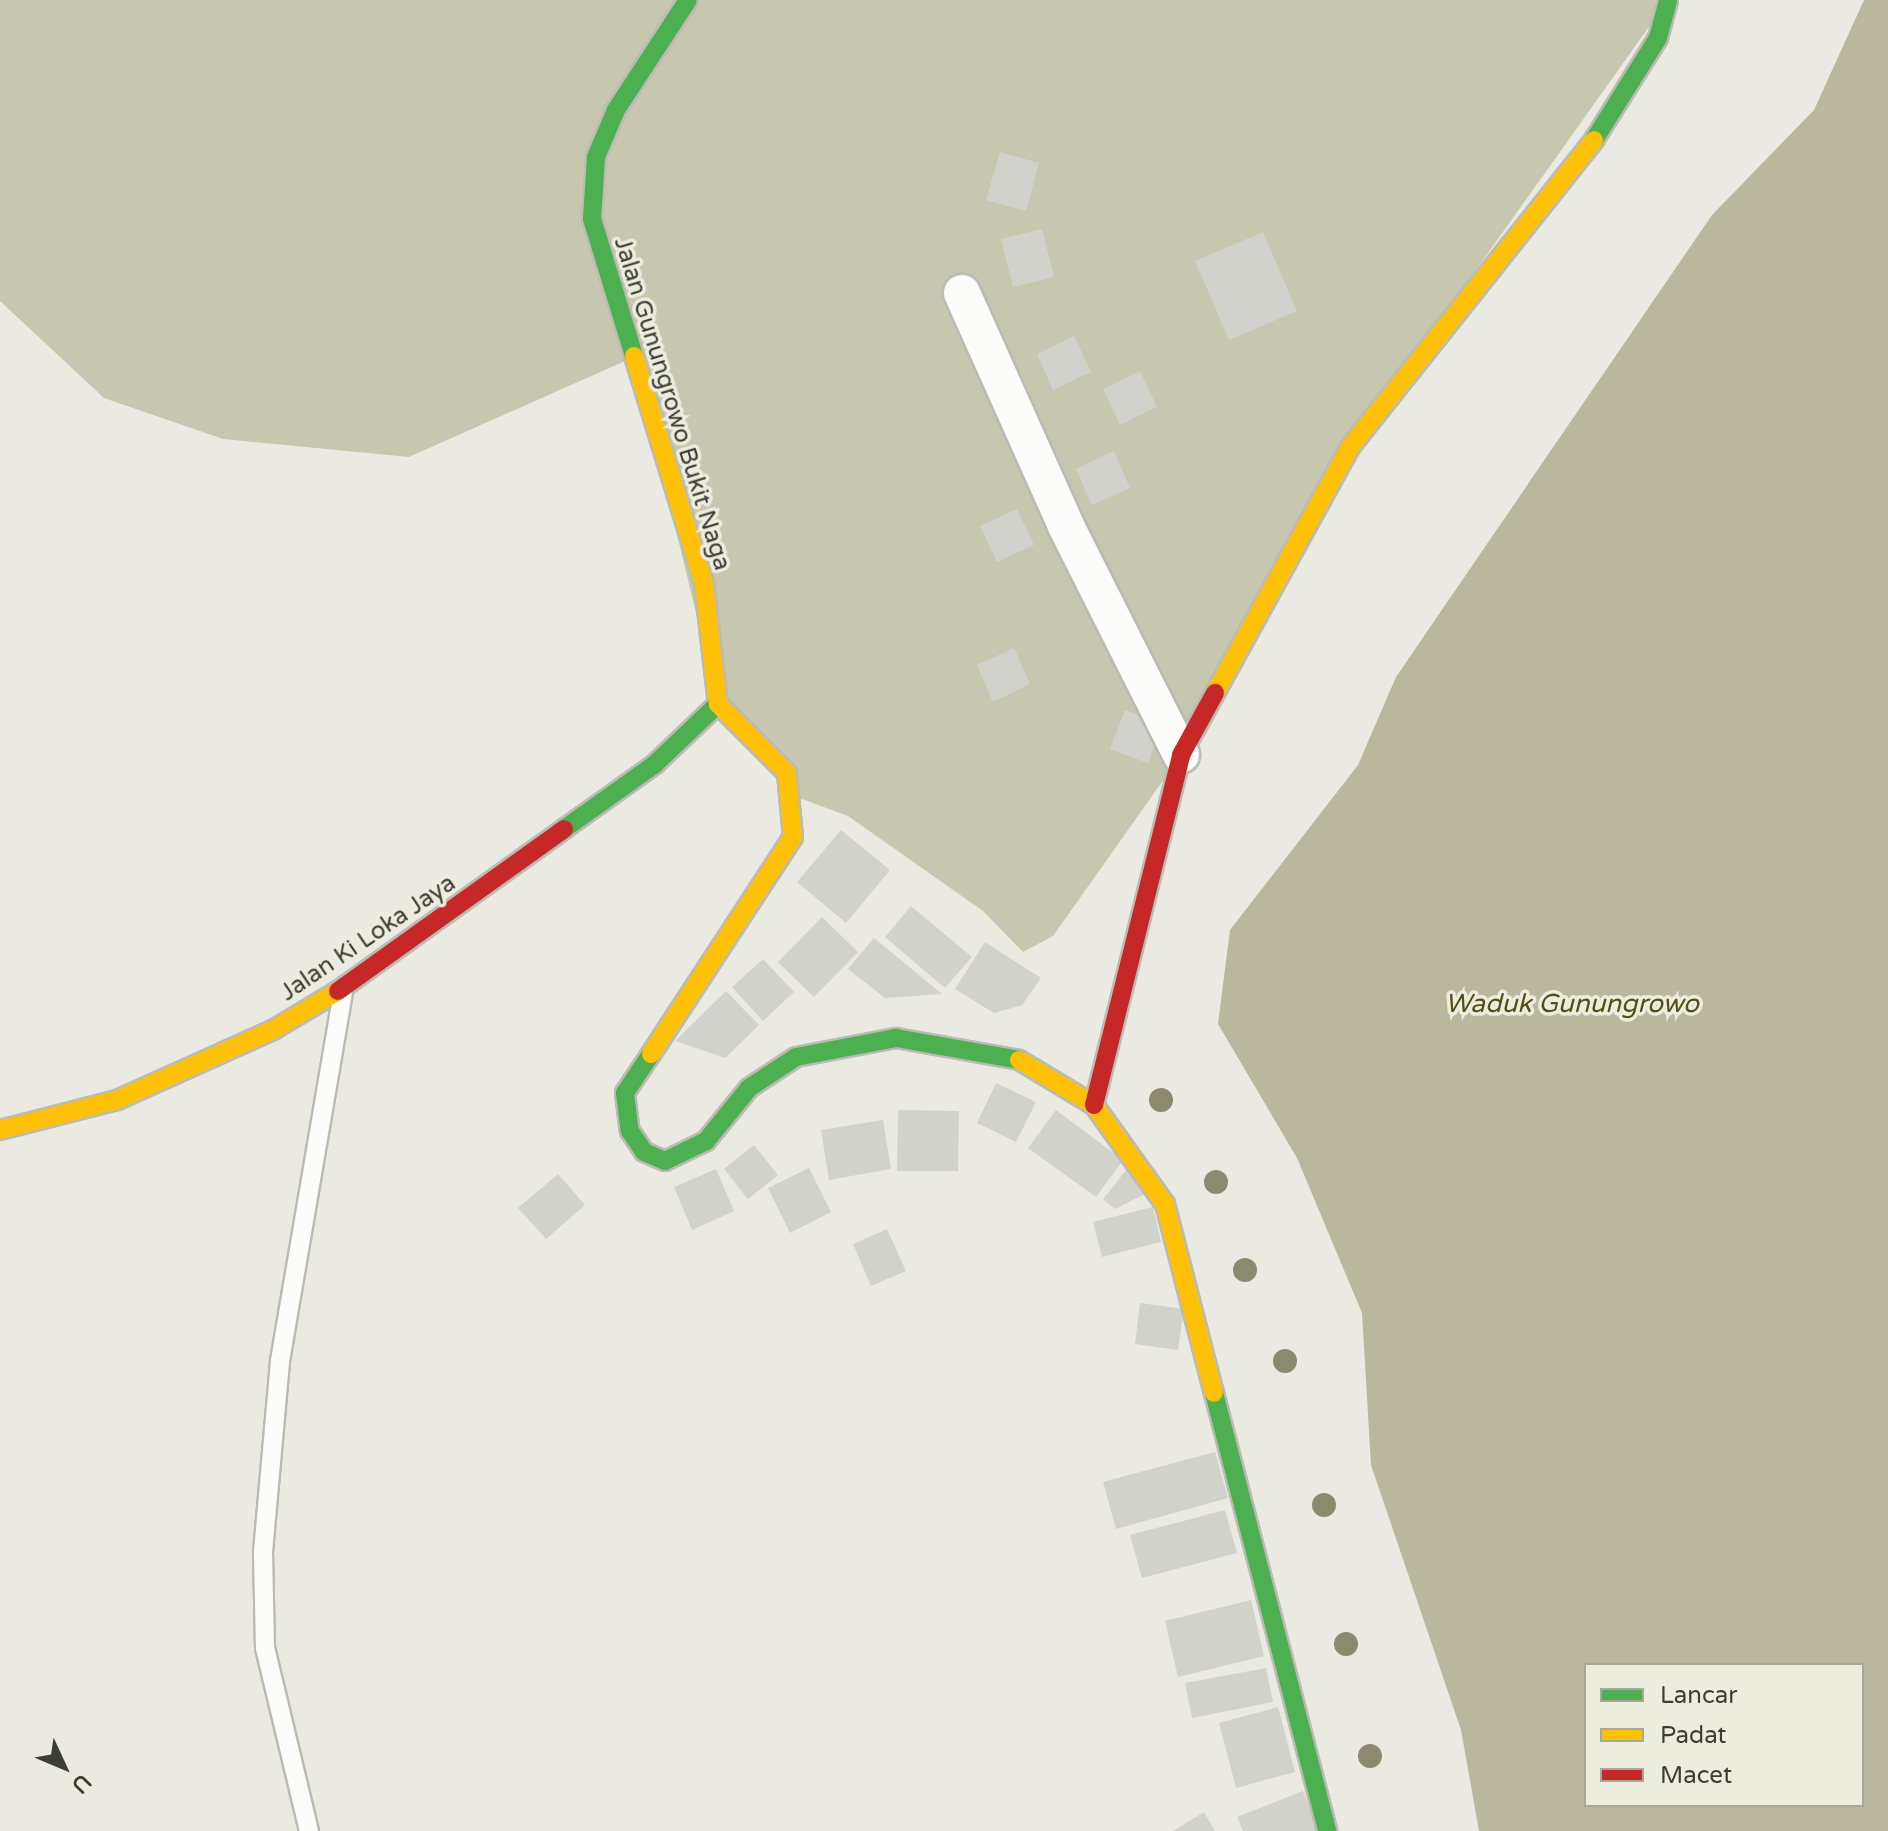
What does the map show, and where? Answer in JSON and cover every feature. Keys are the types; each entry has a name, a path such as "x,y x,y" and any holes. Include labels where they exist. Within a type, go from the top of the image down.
{"street":[{"name":"Jalan Gunungrowo Bukit Naga","path":"688,0 616,110 596,157 592,219 704,583 718,704"},
{"path":"1094,1105 1181,755 1350,447 1605,126 1658,38 1668,0"},
{"path":"962,293 1066,526 1181,755"},
{"name":"Jalan Ki Loka Jaya","path":"0,1130 117,1100 192,1069 344,988 655,764 718,704"},
{"path":"718,704 787,773 793,837 625,1093 623,1113 644,1152 665,1161 706,1141 749,1088 796,1057 896,1038 1025,1061 1094,1105 1165,1204 1327,1831"}],"lane":[{"path":"309,1831 265,1648 263,1552 282,1345 344,988"}],"shaded area":[{"path":"0,0 1668,0 1350,447 1181,755 1053,936 1023,952 983,911 848,816 794,796 718,704 634,357 409,457 223,439 104,398 0,301"}],"water":[{"name":"Waduk Gunungrowo","path":"1864,0 1888,0 1888,1831 1479,1831 1461,1730 1371,1465 1362,1313 1297,1158 1218,1024 1230,930 1358,765 1396,677 1712,215 1814,110"}],"building":[{"path":"1000,152 1039,163 1026,211 986,200"},
{"path":"1042,229 1054,277 1013,287 1001,239"},
{"path":"1263,232 1297,311 1229,340 1195,261"},
{"path":"1074,336 1091,372 1053,390 1037,354"},
{"path":"1140,371 1157,407 1120,425 1103,389"},
{"path":"1114,451 1130,488 1092,505 1076,469"},
{"path":"1017,509 1034,545 997,562 980,526"},
{"path":"1014,648 1030,684 993,702 977,665"},
{"path":"1125,710 1162,724 1148,763 1110,749"},
{"path":"841,830 890,870 846,923 797,882"},
{"path":"911,906 972,957 945,988 885,937"},
{"path":"822,917 858,952 814,997 778,962"},
{"path":"874,938 942,994 885,998 848,969"},
{"path":"985,942 1041,978 1022,1005 994,1013 955,989"},
{"path":"763,959 794,992 763,1021 732,987"},
{"path":"726,991 759,1025 725,1058 675,1041"},
{"path":"996,1083 1036,1102 1016,1142 977,1123"},
{"path":"898,1110 959,1111 958,1171 897,1171"},
{"path":"1056,1110 1123,1160 1096,1197 1028,1148"},
{"path":"883,1120 891,1169 829,1180 821,1130"},
{"path":"754,1145 778,1175 748,1199 724,1169"},
{"path":"1131,1164 1151,1191 1115,1209 1103,1199"},
{"path":"809,1168 831,1212 790,1233 768,1188"},
{"path":"716,1169 734,1211 692,1230 674,1187"},
{"path":"558,1174 585,1205 546,1239 518,1208"},
{"path":"1153,1207 1161,1242 1102,1257 1093,1222"},
{"path":"887,1229 906,1271 871,1286 853,1244"},
{"path":"1140,1303 1184,1309 1178,1350 1135,1344"},
{"path":"1215,1452 1228,1498 1116,1529 1103,1482"},
{"path":"1225,1510 1237,1553 1142,1578 1130,1535"},
{"path":"1251,1600 1264,1656 1178,1677 1165,1621"},
{"path":"1266,1668 1273,1702 1192,1718 1185,1683"},
{"path":"1278,1707 1295,1772 1236,1788 1219,1723"},
{"path":"1303,1791 1319,1831 1243,1831 1237,1817"},
{"path":"1204,1812 1215,1831 1173,1831"}],"traffic: fast":[{"path":"634,356 592,219 596,157 616,110 688,0"},
{"path":"1594,140 1658,38 1668,0"},
{"path":"564,829 655,764 718,704"},
{"path":"651,1054 625,1093 630,1131 644,1152 665,1161 706,1141 749,1088 796,1057 896,1038 1019,1060"},
{"path":"1214,1393 1327,1831"}],"traffic: slow":[{"path":"1215,693 1350,447 1594,140"},
{"path":"634,356 704,583 718,704"},
{"path":"651,1054 793,837 787,773 718,704"},
{"path":"0,1130 117,1100 273,1030 338,991"},
{"path":"1019,1060 1094,1105 1165,1204 1214,1393"}],"traffic: jam":[{"path":"1094,1105 1181,755 1215,693"},
{"path":"338,991 564,829"}]}
